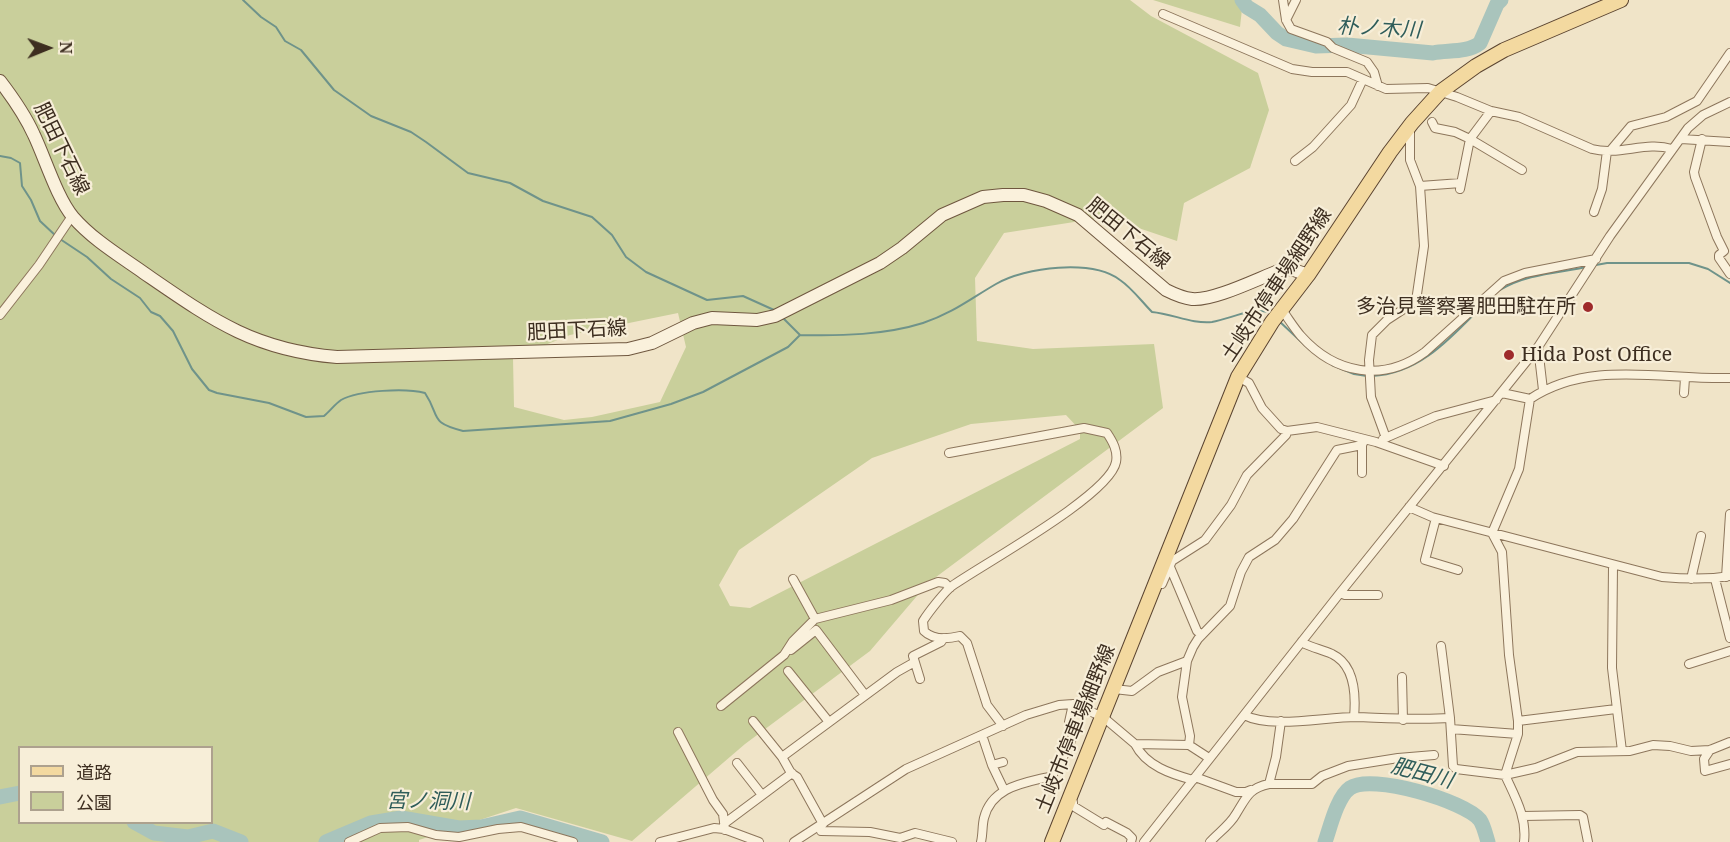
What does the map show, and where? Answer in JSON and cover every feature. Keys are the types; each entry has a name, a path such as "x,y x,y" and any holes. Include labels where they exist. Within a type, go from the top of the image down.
{"main road":[{"name":"土岐市停車場細野線","path":"1052,842 1238,377 1278,314 1308,275 1390,152 1410,125 1440,92 1476,66 1504,50 1621,0"},
{"name":"肥田下石線","path":"0,81 23,114 72,216 104,246 210,318 244,336 306,355 337,357 628,349 652,343 693,323 712,318 757,320 775,316 880,263 942,215 983,197 1003,195 1024,195 1046,201 1078,215 1166,290 1179,296 1193,299 1208,298 1281,270 1291,269 1308,275"}],"street":[{"path":"1283,0 1286,20 1291,29 1327,42 1333,48 1368,62 1378,86"},
{"path":"1286,20 1296,0"},
{"path":"1163,14 1292,69 1312,72 1347,72 1378,86 1394,90 1420,87 1440,92 1491,111 1519,117 1593,149 1608,151 1660,146 1672,149"},
{"path":"1594,212 1602,189 1608,151 1631,126 1666,117 1697,101 1730,53"},
{"path":"1295,161 1313,147 1351,105 1363,79"},
{"path":"1144,842 1538,347 1653,173 1688,128 1702,115 1730,102"},
{"path":"1420,186 1460,186 1470,139 1491,111"},
{"path":"1432,122 1435,128 1455,132 1470,139 1522,170"},
{"path":"1386,438 1371,397 1369,360 1374,332 1416,301 1424,246 1420,186 1410,160 1410,125"},
{"path":"1681,139 1730,142"},
{"path":"1702,139 1694,172 1695,177 1717,237 1727,253 1719,255 1719,258 1730,274"},
{"path":"0,315 39,265 72,216"},
{"path":"1278,314 1322,353 1342,365 1369,376 1417,358 1440,340 1495,287 1511,277 1595,260"},
{"path":"1538,347 1543,390"},
{"path":"1492,533 1519,469 1530,399 1543,390 1584,378 1618,373 1685,378 1730,378"},
{"path":"1238,377 1249,382 1262,408 1281,429 1287,431 1317,427 1363,442"},
{"path":"1684,393 1685,378"},
{"path":"1502,393 1530,399"},
{"path":"1376,442 1436,416 1496,400"},
{"path":"949,453 1084,428 1107,433 1115,446 1116,462 1112,473 1081,503 950,588 923,621 924,631 929,636 944,638 960,636 967,643 987,705 1003,726"},
{"path":"1148,599 1156,596 1176,557 1205,540 1231,505 1247,475 1286,435 1287,431"},
{"path":"1362,473 1363,442"},
{"path":"1189,745 1190,736 1182,697 1188,661 1194,647 1202,635 1230,606 1241,572 1250,557 1275,540 1293,519 1337,450 1363,442 1376,442 1444,466"},
{"path":"1409,507 1436,518 1613,566 1662,577 1691,579 1715,579 1728,576 1730,514"},
{"path":"1436,518 1425,560 1458,570"},
{"path":"1492,533 1502,552 1509,655 1518,721 1518,734 1505,775 1523,816 1524,842"},
{"path":"1691,579 1701,536"},
{"path":"1613,566 1612,668 1622,751"},
{"path":"1170,567 1197,631 1202,635"},
{"path":"793,579 815,619"},
{"path":"1715,579 1730,638"},
{"path":"721,706 786,651 815,619 891,600 938,582 945,583 950,588"},
{"path":"1340,593 1345,596 1378,595"},
{"path":"786,651 790,651 816,630 865,695"},
{"path":"920,679 913,663 913,656 941,642 944,638"},
{"path":"1302,641 1334,655 1347,668 1353,683 1354,717"},
{"path":"1442,646 1453,766 1456,769 1505,775 1536,768 1577,752 1622,751 1653,745 1691,751 1710,750 1730,742"},
{"path":"1689,664 1730,651"},
{"path":"1114,689 1132,691 1158,672 1188,661"},
{"path":"782,757 897,672 913,663"},
{"path":"788,671 829,722"},
{"path":"1402,677 1403,720"},
{"path":"981,842 983,820 994,798 1004,790 1052,776 1073,736 1069,722 1073,704"},
{"path":"794,842 906,770 1026,715 1059,705 1073,704 1103,717 1135,744 1139,752 1168,773 1194,778 1236,792 1254,789"},
{"path":"1518,721 1616,709"},
{"path":"1244,715 1266,722 1354,717 1403,720 1449,718"},
{"path":"753,721 797,777 822,826 820,842"},
{"path":"1269,784 1276,757 1281,721"},
{"path":"1451,729 1518,734"},
{"path":"678,732 713,800 721,809 725,826"},
{"path":"982,735 992,765 1004,790"},
{"path":"1135,744 1189,745 1209,758"},
{"path":"1710,750 1704,759 1705,771 1730,765"},
{"path":"1210,842 1236,815 1241,802 1257,786 1312,784 1348,766 1434,755"},
{"path":"992,765 1003,762"},
{"path":"737,763 762,795"},
{"path":"660,842 725,826 792,773"},
{"path":"1069,799 1073,802 1073,806 1104,825 1106,822 1127,833 1132,838 1131,842"},
{"path":"1523,816 1580,815 1583,818 1588,842"},
{"path":"725,826 759,842"},
{"path":"822,826 870,831 900,838 915,833 952,842"},
{"path":"349,842 380,828 408,827 436,835 459,837 521,827 573,842"}],"green space":[{"path":"0,0 1130,0 1151,16 1258,73 1269,110 1250,168 1184,203 1177,241 1106,217 1004,233 975,278 977,341 1033,349 1154,344 1163,408 928,583 870,651 745,744 632,841 516,808 419,840 419,842 0,842","holes":["678,313 686,347 660,402 592,417 564,420 514,407 513,358 570,335","1066,415 1080,430 1080,439 750,608 730,606 719,585 739,550 872,458 971,424"]},
{"path":"1153,0 1243,0 1240,27"}],"waterway":[{"path":"243,0 276,27 285,41 301,50 334,90 371,116 411,132 468,173 510,183 543,201 592,217 612,235 626,257 646,272 707,300 743,296 774,310"},
{"name":"朴ノ木川","path":"1242,0 1247,7 1260,15 1286,39 1316,46 1347,45 1433,53 1463,50 1480,43 1497,4 1501,0"},
{"path":"0,156 20,163 22,186 40,221 56,236"},
{"path":"60,239 87,257 111,279 140,298 151,312 160,316 173,331 192,369 209,390 269,403 306,417 324,416 341,400 349,397 395,390 425,393 437,418 445,425 463,431 610,421 671,404 703,392 788,347 800,335"},
{"path":"1596,265 1689,263 1708,269 1730,283"},
{"path":"1500,290 1531,277 1587,267"},
{"path":"783,318 800,335 847,335 894,330 943,315 1009,278 1024,273 1058,268 1093,269 1108,273 1133,291 1152,312 1205,322 1249,312 1271,313"},
{"path":"1372,376 1390,374 1422,360 1449,339 1487,301"},
{"path":"1279,321 1310,350"},
{"path":"1332,365 1354,374 1367,376"},
{"name":"肥田川","path":"1325,842 1341,798 1350,788 1361,784 1377,784 1417,791 1456,805 1480,820 1488,842"},
{"name":"宮ノ洞川","path":"0,797 18,793"},
{"name":"宮ノ洞川","path":"326,842 371,823 401,818 459,828 481,827 520,818 602,842"},
{"name":"宮ノ洞川","path":"138,824 154,833 188,837 213,831 241,842"}],"place":[{"name":"多治見警察署肥田駐在所","path":"1588,307"},
{"name":"Hida Post Office","path":"1509,355"}]}
